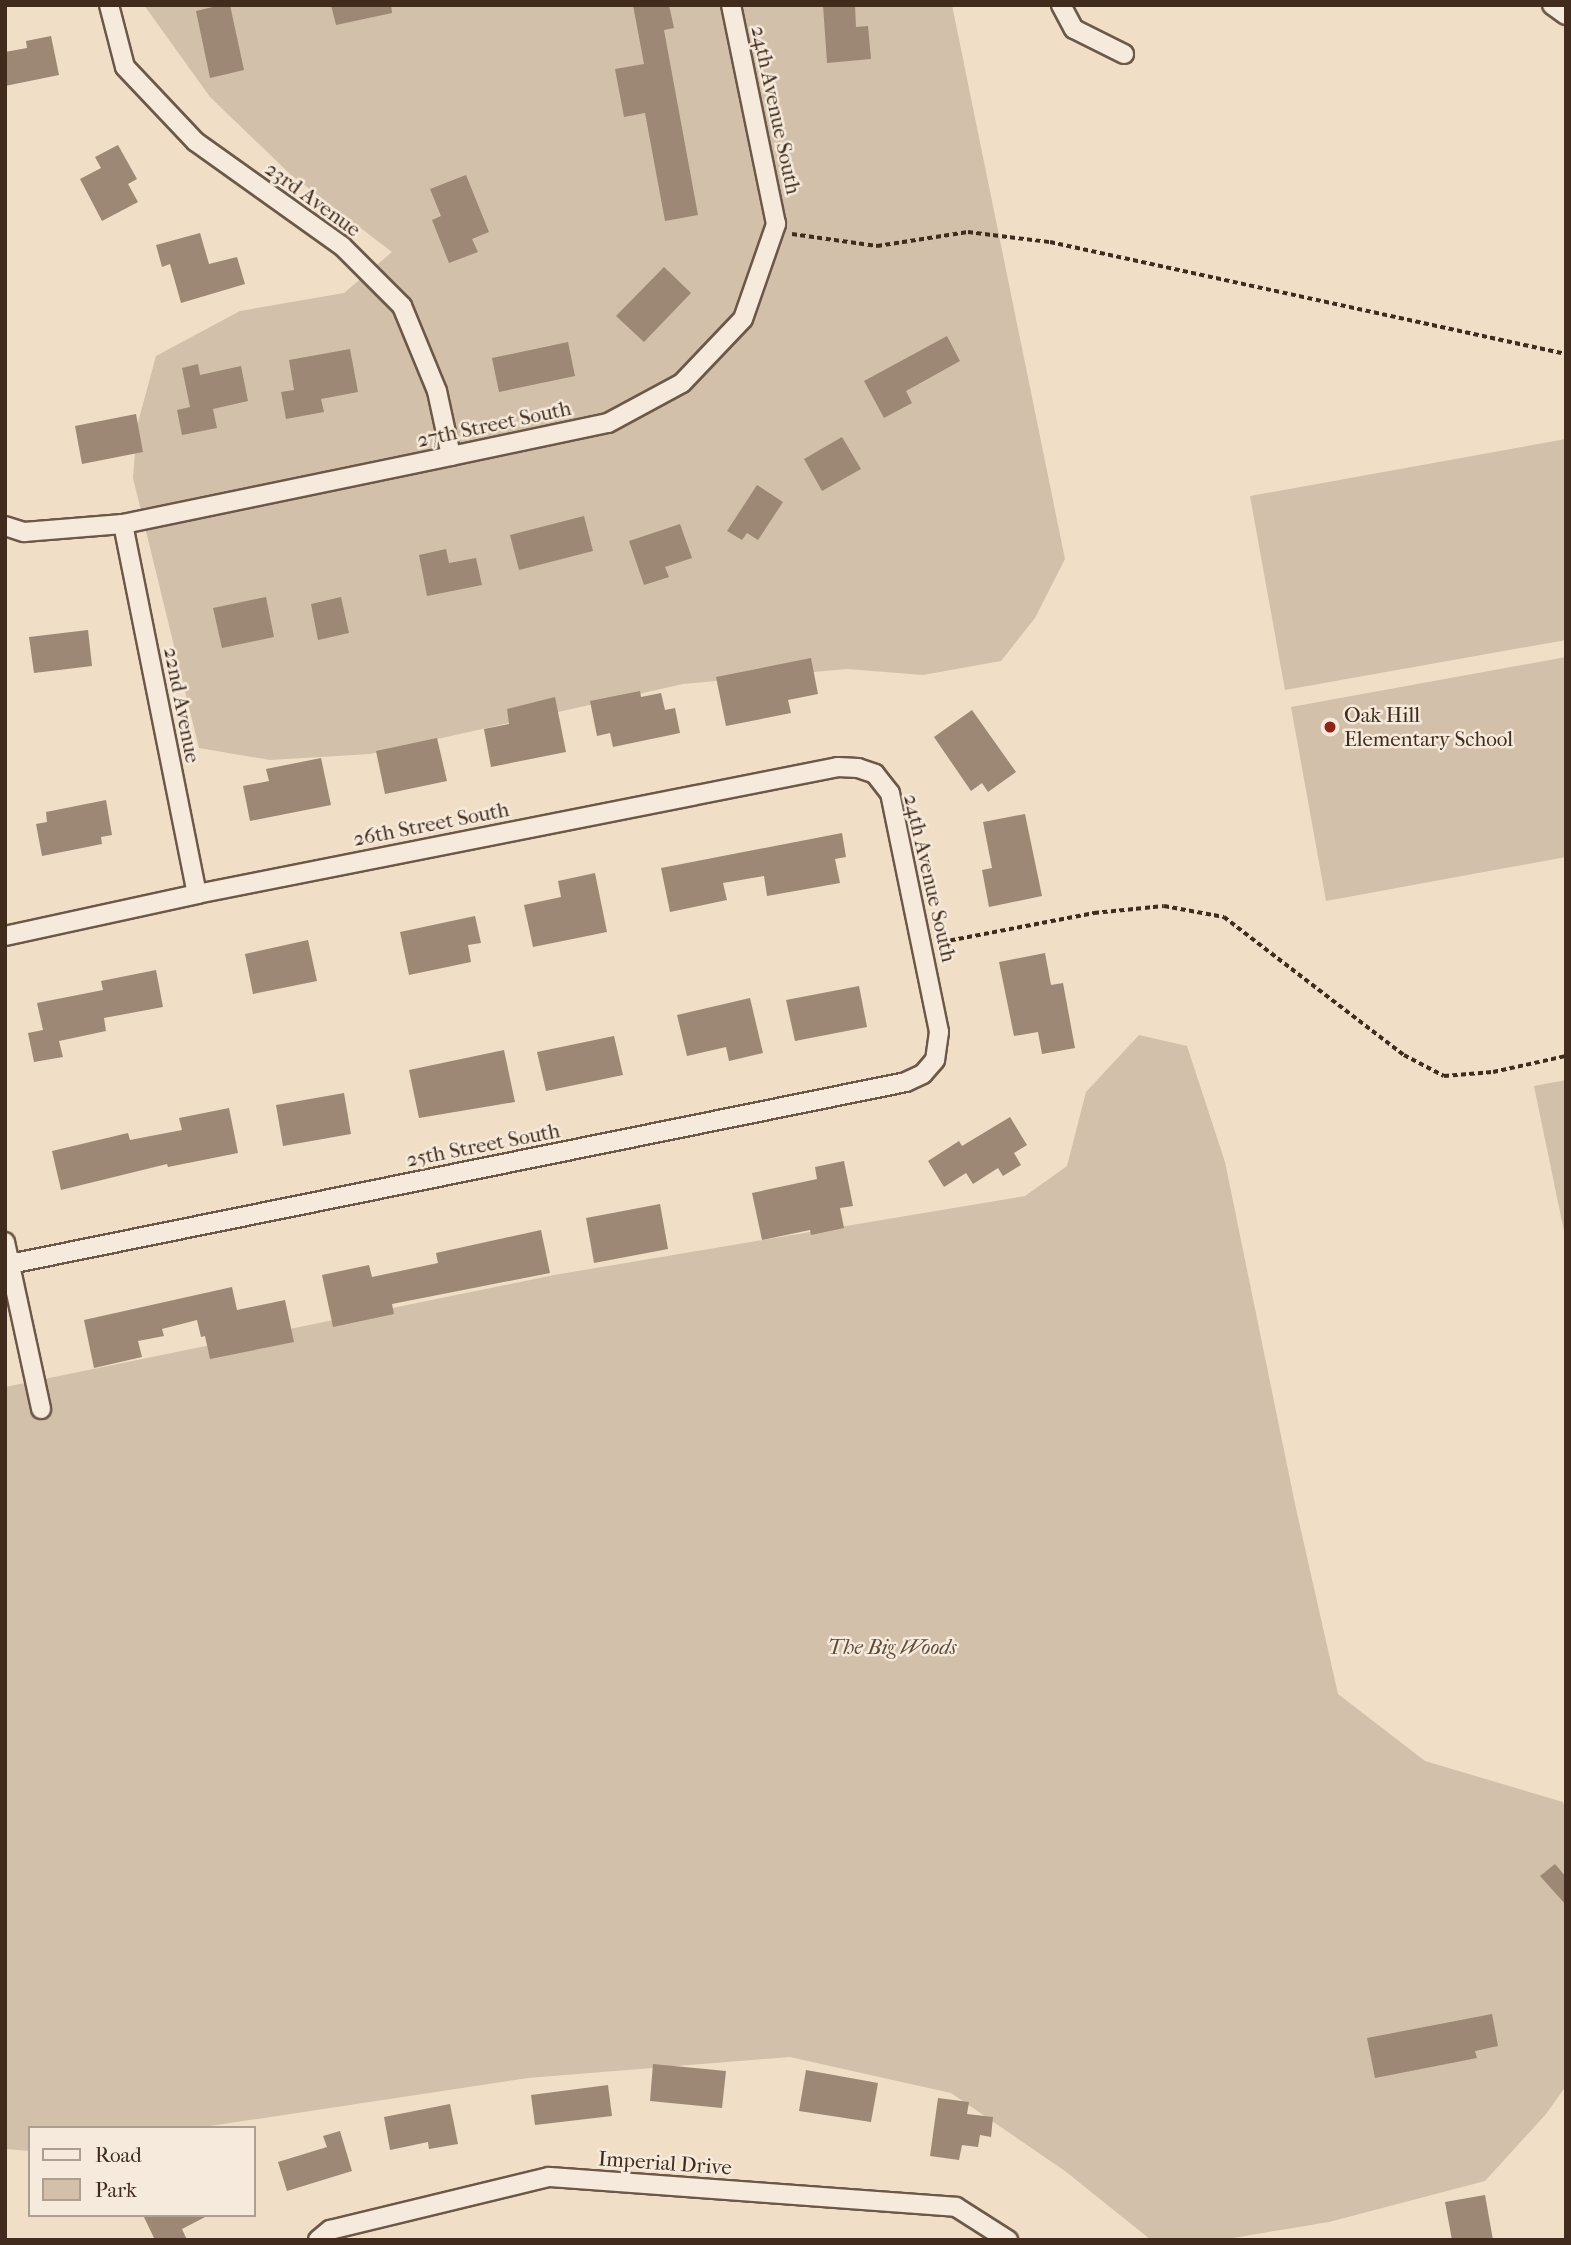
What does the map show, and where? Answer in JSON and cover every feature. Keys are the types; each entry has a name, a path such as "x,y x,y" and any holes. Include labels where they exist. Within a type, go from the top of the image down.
{"street":[{"name":"23rd Avenue","path":"109,5 125,67 196,142 342,246 402,306 438,391 451,456"},
{"name":"24th Avenue South","path":"731,5 776,224"},
{"path":"1061,5 1074,29 1124,54"},
{"path":"1552,5 1566,15"},
{"name":"27th Street South","path":"5,526 24,532 123,524 608,423 682,383 743,320 776,224"},
{"name":"22nd Avenue","path":"123,524 197,894"},
{"name":"24th Avenue South","path":"838,767 875,774 890,793 939,1032"},
{"name":"26th Street South","path":"5,936 197,894 838,767"},
{"name":"25th Street South","path":"8,1265 906,1082 923,1074 935,1060 939,1032"},
{"path":"5,1242 41,1409"},
{"name":"Imperial Drive","path":"318,2240 330,2230 549,2177 956,2207 1008,2240"}],"path":[{"path":"776,224 796,237 877,246 968,232 1051,243 1566,354"},
{"path":"942,942 1094,913 1164,906 1224,917 1404,1055 1444,1076 1493,1072 1566,1056"}],"green space":[{"path":"144,5 952,5 1065,559 1035,618 1001,661 923,675 847,669 683,684 370,754 270,760 199,748 133,478 137,426 156,356 240,311 344,293 392,252 290,174 210,97"},
{"path":"1566,439 1566,640 1285,690 1250,496"},
{"path":"1566,657 1566,857 1326,901 1291,707"},
{"name":"The Big Woods","path":"1139,1035 1187,1046 1225,1162 1295,1504 1338,1694 1425,1761 1563,1802 1566,1811 1566,2086 1546,2114 1485,2181 1329,2222 1221,2240 1151,2240 1065,2171 951,2093 790,2057 528,2078 210,2126 28,2126 28,2151 5,2149 5,1387 554,1275 1025,1196 1067,1166 1086,1092"},
{"path":"1566,1080 1566,1241 1534,1086"}],"building":[{"path":"230,5 244,70 210,78 196,11"},
{"path":"331,5 391,5 392,13 336,25"},
{"path":"633,5 669,5 674,28 664,30 698,215 665,221 645,113 624,117 615,69 644,64"},
{"path":"823,5 855,5 856,27 868,26 871,59 827,63"},
{"path":"51,36 59,75 5,86 5,52 27,48 26,41"},
{"path":"118,145 137,179 128,184 138,202 102,221 80,179 101,168 95,157"},
{"path":"466,175 489,232 472,239 478,252 449,263 432,220 441,216 430,189"},
{"path":"200,233 209,264 237,257 245,284 181,303 170,264 162,267 156,245"},
{"path":"664,267 691,293 644,342 616,316"},
{"path":"947,336 960,361 906,391 912,403 884,418 864,381"},
{"path":"568,342 575,376 499,392 492,358"},
{"path":"350,349 358,392 321,399 324,412 286,419 281,392 294,390 289,360"},
{"path":"198,364 200,375 241,366 248,401 213,409 217,428 182,435 177,410 190,407 182,368"},
{"path":"136,414 143,452 82,464 75,426"},
{"path":"842,437 861,469 822,491 804,459"},
{"path":"757,485 783,502 758,540 747,533 742,540 727,531"},
{"path":"584,516 593,551 519,570 510,535"},
{"path":"680,524 692,558 665,567 669,577 644,585 629,541"},
{"path":"446,549 449,563 476,558 482,585 427,596 419,555"},
{"path":"266,597 274,637 222,648 213,608"},
{"path":"341,597 349,633 318,640 311,604"},
{"path":"88,630 92,666 34,673 29,637"},
{"path":"811,658 818,694 788,700 791,713 726,726 716,677"},
{"path":"640,691 641,697 661,693 665,710 675,708 680,733 613,747 610,733 597,736 590,701"},
{"path":"555,697 566,752 491,767 484,729 509,724 507,709"},
{"path":"972,710 1016,772 988,792 982,783 971,791 934,737"},
{"path":"437,738 447,781 385,794 376,751"},
{"path":"321,758 331,805 250,821 243,786 269,781 266,769"},
{"path":"106,800 112,835 101,837 102,844 42,856 36,824 47,822 46,812"},
{"path":"1025,814 1042,896 989,907 982,870 992,868 983,822"},
{"path":"842,833 846,857 835,859 840,883 767,896 764,876 723,883 727,900 670,912 661,868"},
{"path":"595,873 607,932 533,947 524,905 561,897 558,881"},
{"path":"475,916 481,943 468,945 471,962 409,975 400,932"},
{"path":"308,940 317,981 253,994 245,954"},
{"path":"1045,953 1051,985 1063,983 1075,1048 1042,1054 1038,1032 1014,1036 999,962"},
{"path":"156,970 163,1007 104,1018 106,1031 59,1041 63,1057 34,1062 28,1033 43,1030 37,1003 103,990 101,981"},
{"path":"859,986 867,1027 795,1041 786,1000"},
{"path":"750,998 763,1053 729,1061 726,1047 687,1056 677,1015"},
{"path":"614,1036 623,1075 546,1091 537,1052"},
{"path":"504,1050 515,1102 419,1118 409,1070"},
{"path":"344,1093 351,1134 283,1146 276,1105"},
{"path":"229,1108 238,1153 168,1167 167,1164 61,1190 52,1151 128,1133 130,1140 182,1130 179,1118"},
{"path":"1010,1117 1027,1145 1014,1153 1021,1165 1003,1176 998,1168 973,1184 966,1173 944,1187 928,1161 959,1141 962,1146"},
{"path":"844,1161 853,1206 840,1208 844,1228 811,1235 810,1230 762,1240 752,1193 817,1179 815,1167"},
{"path":"660,1204 668,1249 594,1263 586,1218"},
{"path":"541,1230 550,1273 392,1304 394,1314 333,1327 322,1275 369,1265 372,1277 438,1263 436,1253"},
{"path":"232,1287 237,1310 285,1300 294,1342 210,1359 205,1336 201,1337 197,1320 162,1329 164,1336 138,1341 142,1357 94,1368 84,1320"},
{"path":"1555,1864 1566,1877 1566,1905 1540,1876"},
{"path":"1492,2014 1498,2046 1475,2051 1477,2058 1375,2078 1367,2038"},
{"path":"653,2064 726,2071 722,2108 650,2101"},
{"path":"806,2070 878,2083 871,2122 799,2111"},
{"path":"608,2085 612,2116 535,2125 531,2095"},
{"path":"938,2098 969,2102 967,2114 993,2117 991,2137 980,2135 978,2147 962,2145 959,2160 930,2156"},
{"path":"450,2104 458,2144 429,2149 428,2142 390,2150 384,2117"},
{"path":"340,2131 352,2171 287,2191 278,2162 327,2147 323,2136"},
{"path":"1485,2195 1493,2240 1452,2240 1445,2202"},
{"path":"144,2217 205,2217 182,2229 187,2240 155,2240"}],"place":[{"name":"Oak Hill Elementary School","path":"1330,727"}]}
